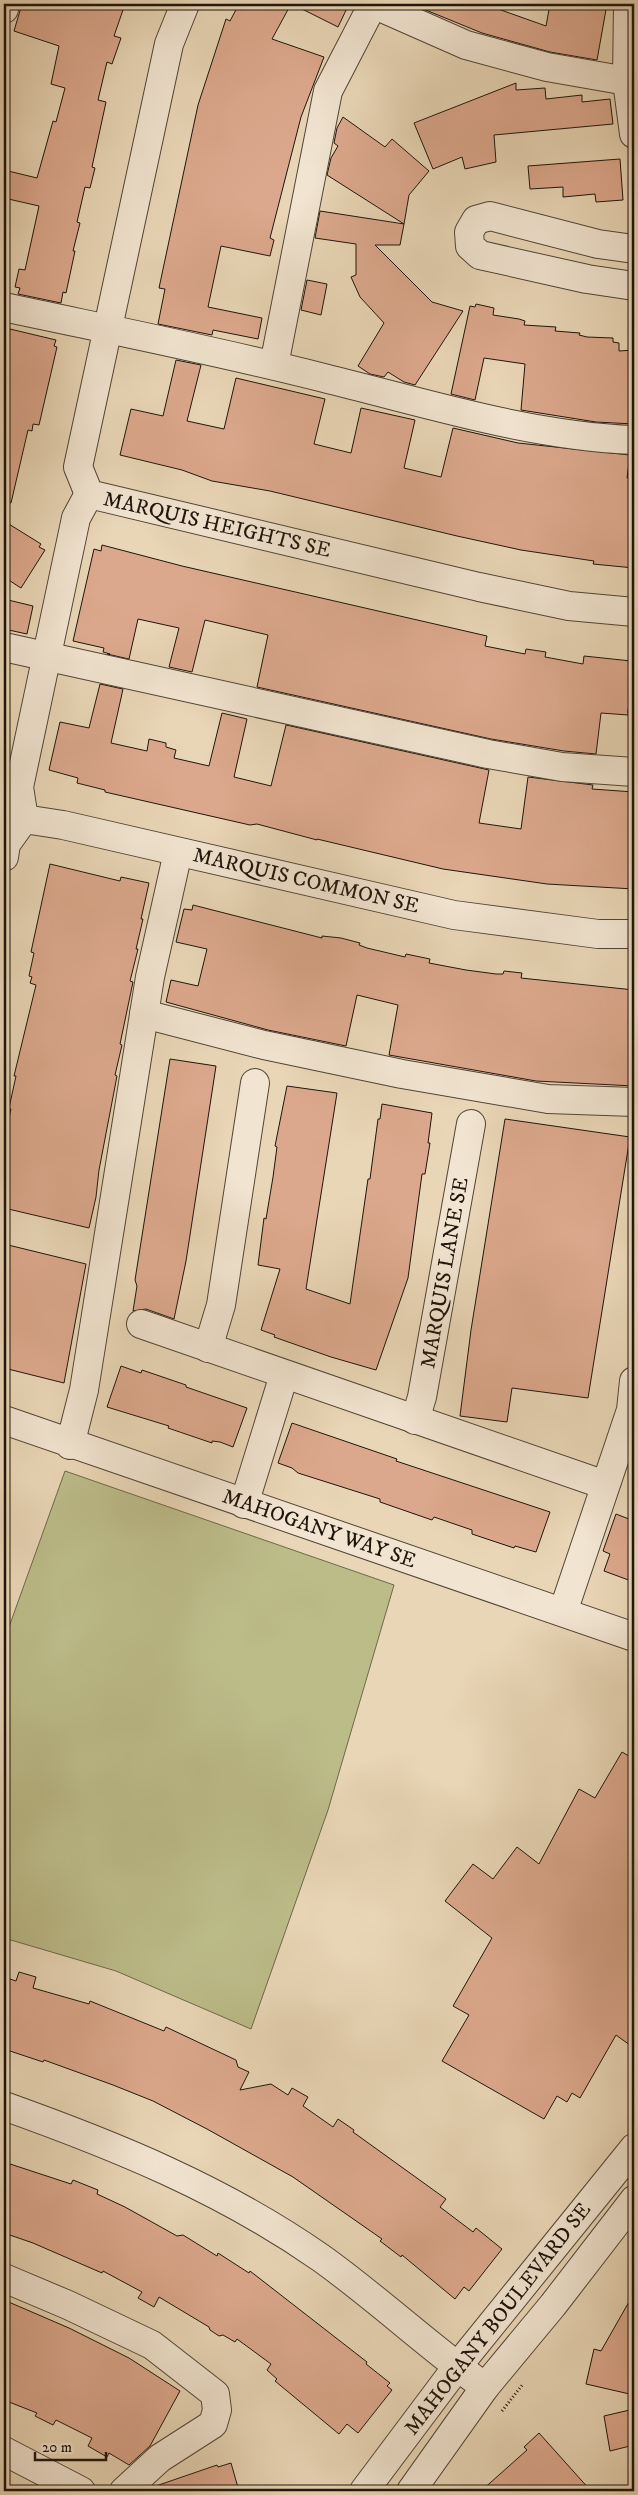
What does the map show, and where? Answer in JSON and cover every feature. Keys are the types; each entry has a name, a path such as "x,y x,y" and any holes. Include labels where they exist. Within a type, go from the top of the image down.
{"street":[{"path":"4,9 5,4"},
{"name":"MARQUIS HEIGHTS SE","path":"185,4 169,44 78,467 90,494 478,587 569,606 634,612"},
{"path":"274,365 328,91 373,4 466,45 547,67 627,81"},
{"path":"628,4 627,81 634,134"},
{"path":"634,249 598,244 490,216 476,220 469,232 470,246 480,255 587,280 634,286"},
{"path":"4,307 274,365 533,429 604,439 634,440"},
{"path":"4,857 6,844 24,818 19,787 76,518 90,494"},
{"path":"4,646 488,754 562,767 634,772"},
{"name":"MARQUIS COMMON SE","path":"24,818 454,915 598,934 634,934"},
{"path":"70,1444 84,1390 144,1014 178,852"},
{"path":"144,1014 264,1046 402,1074 548,1099 634,1102"},
{"path":"208,1348 221,1305 255,1083"},
{"name":"MARQUIS LANE SE","path":"415,1420 422,1397 472,1124"},
{"path":"141,1324 605,1485"},
{"path":"244,1504 284,1375"},
{"path":"563,1612 631,1410 634,1381"},
{"name":"MAHOGANY WAY SE","path":"4,1420 634,1637"},
{"path":"4,2106 90,2137 168,2169 212,2191 322,2258 457,2367 485,2386"},
{"name":"MAHOGANY BOULEVARD SE","path":"364,2491 457,2367 634,2148"},
{"name":"MAHOGANY BOULEVARD SE","path":"410,2491 485,2386 553,2305 634,2200"},
{"path":"4,2278 68,2304 152,2345 215,2394 217,2410 213,2424 160,2458 124,2491"},
{"path":"4,2451 81,2491"}],"green space":[{"path":"65,1471 394,1585 328,1810 251,2029 116,1971 4,1938 4,1641"}],"building":[{"path":"22,4 113,4 124,7 114,36 121,38 112,64 107,62 98,100 106,102 92,167 95,168 90,188 85,187 77,222 80,223 73,251 75,251 66,293 63,292 61,303 18,294 20,288 15,287 19,269 25,270 39,206 4,198 4,170 37,178 53,121 56,122 65,88 51,84 59,46 14,31"},
{"path":"239,4 291,4 272,39 324,57 301,117 270,238 274,240 270,256 221,246 208,307 262,318 258,339 213,330 212,335 158,324 165,289 159,288 198,105 226,19 230,21"},
{"path":"292,4 349,4 338,27"},
{"path":"411,4 484,4 546,26 550,4 607,4 597,60 550,52 482,33"},
{"path":"516,83 516,90 545,88 546,99 582,95 582,102 610,99 613,124 494,135 496,162 465,169 462,157 433,169 414,123"},
{"path":"343,117 385,147 392,139 429,171 409,195 404,224 327,175 331,158 338,146 334,143 337,128"},
{"path":"620,159 623,200 596,202 595,194 563,197 563,187 530,189 528,166"},
{"path":"320,211 404,224 400,245 375,245 432,302 463,311 415,385 404,382 388,372 384,377 370,374 358,366 384,323 360,297 351,277 356,275 356,244 315,238"},
{"path":"307,280 327,284 321,315 301,310"},
{"path":"476,304 494,308 493,315 525,321 524,325 556,327 555,331 580,333 579,335 587,337 613,338 613,342 619,343 619,351 634,350 634,424 596,422 521,410 525,364 484,358 475,400 451,394 470,306 475,307"},
{"path":"10,329 56,340 54,346 57,347 39,425 33,424 32,431 28,430 11,503 4,502 4,355"},
{"path":"176,360 201,365 187,421 224,429 236,378 325,399 314,444 351,453 361,408 415,420 404,468 441,477 453,428 518,443 630,455 627,478 634,478 634,568 593,564 594,561 521,550 457,536 270,491 212,481 182,470 120,455 131,409 163,416"},
{"path":"4,521 41,544 39,547 45,550 21,588 4,577"},
{"path":"102,545 182,566 487,636 485,646 525,654 526,649 546,652 545,657 583,664 584,656 631,661 631,666 634,666 634,710 628,709 628,715 601,713 596,754 564,751 491,739 257,687 268,635 205,620 192,672 169,667 179,628 138,619 129,659 107,654 110,654 103,652 104,648 73,641 94,549 101,551"},
{"path":"4,599 33,606 27,634 4,629"},
{"path":"100,684 123,689 111,743 147,751 149,739 166,743 166,747 176,750 174,758 209,766 222,713 247,719 234,777 271,786 286,725 489,770 479,823 521,829 528,777 593,785 592,789 634,792 634,889 547,884 443,869 257,824 250,825 105,792 105,790 77,783 78,778 49,770 60,722 89,728"},
{"path":"50,864 120,881 121,877 149,883 136,949 138,949 130,981 133,982 120,1044 122,1045 115,1075 117,1076 89,1228 4,1208 4,1140 11,1109 9,1108 16,1076 14,1076 36,985 30,983 32,977 29,976 34,953 31,952"},
{"path":"193,905 322,938 322,936 341,938 360,943 359,945 367,948 405,957 406,954 430,959 429,963 496,974 503,974 504,971 522,973 521,978 634,990 634,1086 536,1081 389,1055 398,1005 357,995 346,1046 268,1030 166,1002 171,980 198,986 207,949 176,942 184,909 192,910"},
{"path":"170,1059 216,1066 186,1261 174,1319 146,1309 133,1311 137,1286 135,1280"},
{"path":"287,1086 337,1093 306,1289 350,1304 368,1179 370,1179 378,1119 380,1119 382,1104 432,1113 428,1143 430,1143 425,1174 422,1174 408,1278 376,1370 331,1357 274,1337 275,1335 261,1330 280,1269 258,1265 264,1218 266,1219 273,1177 277,1147 275,1146"},
{"path":"505,1119 630,1137 588,1398 512,1388 507,1422 460,1416 471,1330"},
{"path":"4,1244 86,1264 64,1383 4,1368"},
{"path":"121,1366 141,1373 142,1370 247,1408 233,1447 220,1442 212,1441 212,1443 168,1428 169,1426 107,1407"},
{"path":"292,1423 397,1459 396,1461 550,1512 536,1552 515,1546 514,1548 472,1534 472,1530 434,1517 432,1520 380,1502 380,1499 298,1473 292,1468 278,1463"},
{"path":"616,1514 634,1521 634,1582 604,1571 610,1554 603,1551"},
{"path":"622,1752 634,1759 634,2048 616,2035 580,2098 572,2093 567,2102 557,2096 544,2119 442,2061 469,2015 453,2006 492,1938 445,1901 473,1864 493,1879 517,1847 539,1864 579,1789 595,1798"},
{"path":"19,1972 36,1977 33,1988 89,2004 90,2001 164,2031 166,2027 236,2060 238,2067 249,2072 240,2090 271,2084 288,2095 292,2088 308,2097 303,2106 333,2127 338,2119 354,2130 353,2132 446,2199 440,2207 473,2232 476,2228 502,2249 469,2291 464,2287 455,2299 402,2255 401,2257 380,2241 382,2239 293,2177 207,2129 153,2101 113,2085 44,2060 43,2062 4,2049 4,1977 16,1981"},
{"path":"4,2162 71,2184 73,2180 98,2190 97,2194 125,2207 177,2236 183,2235 217,2256 218,2253 249,2273 250,2271 367,2362 366,2364 390,2383 387,2386 392,2390 358,2433 347,2424 339,2434 275,2381 277,2379 267,2370 271,2364 237,2339 235,2342 223,2335 219,2336 210,2330 209,2327 159,2297 154,2307 138,2298 142,2292 103,2271 102,2273 33,2243 4,2233"},
{"path":"634,2293 634,2395 586,2384 594,2349 601,2351"},
{"path":"4,2300 69,2328 129,2358 180,2391 150,2446 129,2465 109,2453 107,2457 88,2446 92,2438 56,2420 53,2425 35,2416 37,2413 4,2400"},
{"path":"634,2409 634,2445 610,2451 604,2416"},
{"path":"539,2433 591,2491 481,2491 527,2450 524,2447"},
{"path":"231,2463 239,2491 154,2491 153,2487 217,2465 218,2467"}]}
